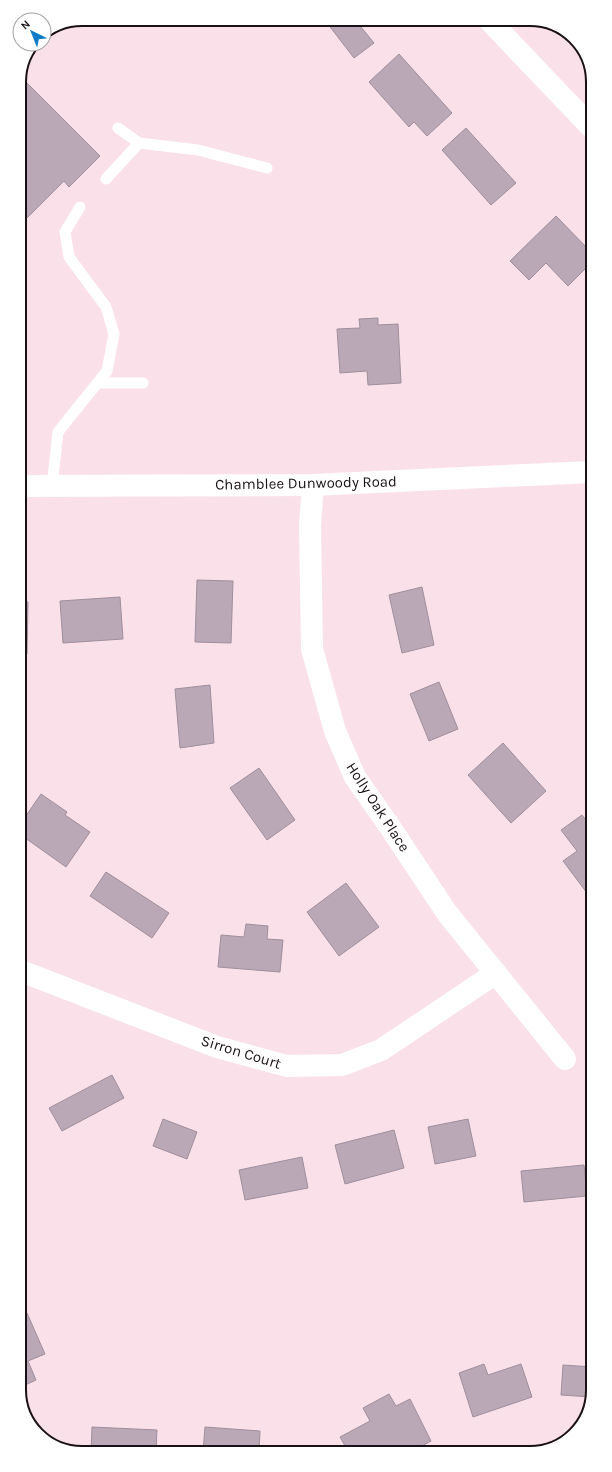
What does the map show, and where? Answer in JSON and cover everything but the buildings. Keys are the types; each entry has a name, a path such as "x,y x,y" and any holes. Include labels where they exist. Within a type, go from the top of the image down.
{"street":[{"path":"495,26 586,122"},
{"name":"Chamblee Dunwoody Road","path":"26,486 313,485 586,472"},
{"name":"Holly Oak Place","path":"313,485 310,525 312,649 335,731 355,777 447,913 565,1059"},
{"name":"Sirron Court","path":"26,972 218,1047 287,1066 342,1065 381,1050 496,973"}],"lane":[{"path":"118,128 139,143 198,150 267,168"},
{"path":"106,179 139,143"},
{"path":"52,486 58,432 107,371 114,334 106,307 69,257 65,232 80,207"},
{"path":"98,383 143,383"}]}
